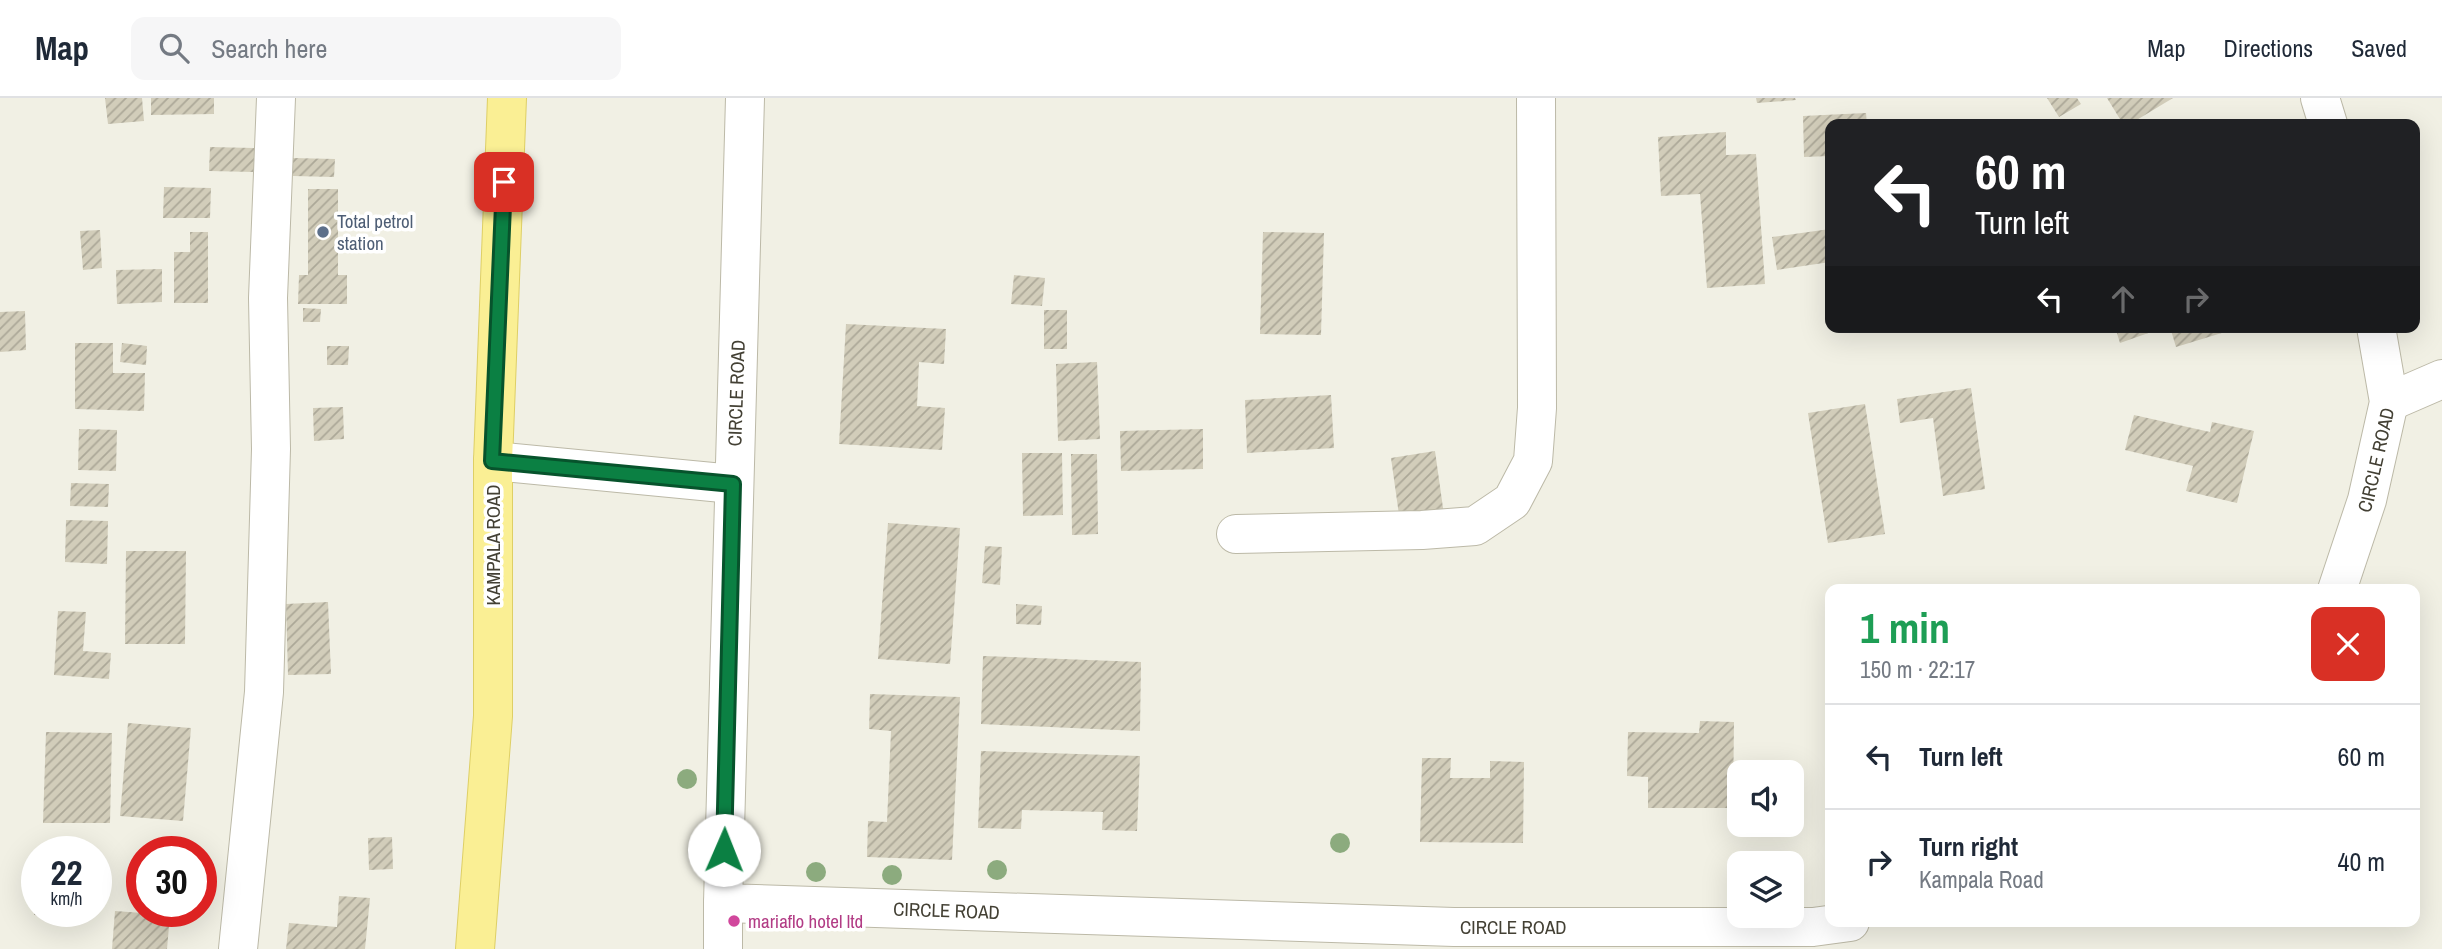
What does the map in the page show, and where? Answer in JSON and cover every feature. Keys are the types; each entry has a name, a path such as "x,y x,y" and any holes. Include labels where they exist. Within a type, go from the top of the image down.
{"main road":[{"name":"KAMPALA ROAD","path":"475,949 493,716 492,461 507,98"}],"street":[{"path":"238,949 264,692 271,449 268,298 276,98"},
{"name":"CIRCLE ROAD","path":"745,98 723,903 1454,927 1825,925"},
{"path":"1236,534 1422,530 1475,526 1513,501 1533,461 1537,408 1536,98"},
{"path":"2320,98 2326,119"},
{"name":"CIRCLE ROAD","path":"2339,584 2367,500 2389,402 2377,333"},
{"path":"2389,402 2442,379"},
{"path":"492,461 733,484"},
{"path":"723,903 723,949"}],"building":[{"path":"105,98 142,98 144,121 108,124"},
{"path":"151,98 214,98 214,114 151,115"},
{"path":"1756,98 1795,98 1796,100 1757,103"},
{"path":"2047,98 2077,98 2081,104 2059,117"},
{"path":"2107,98 2173,98 2138,119 2120,119"},
{"path":"1866,113 1867,119 1825,119 1825,156 1804,157 1803,116"},
{"path":"1726,132 1726,155 1756,154 1765,284 1707,288 1700,194 1661,196 1658,137"},
{"path":"210,147 254,148 254,172 209,171"},
{"path":"293,158 335,159 334,177 293,176"},
{"path":"164,187 211,188 210,218 163,218"},
{"name":"Total petrol station","path":"308,189 338,189 338,275 347,275 347,304 298,304 299,275 308,275"},
{"path":"100,230 102,268 83,270 80,231"},
{"path":"1825,230 1825,263 1777,270 1772,237"},
{"path":"190,232 208,232 208,303 174,303 174,252 190,252"},
{"path":"1263,232 1324,233 1321,335 1260,334"},
{"path":"162,269 162,302 117,304 116,270"},
{"path":"1014,275 1045,278 1042,306 1011,304"},
{"path":"303,308 321,309 320,322 303,322"},
{"path":"1044,310 1067,310 1067,349 1044,349"},
{"path":"25,311 26,350 0,352 0,312"},
{"path":"846,324 946,329 944,364 919,362 917,406 945,408 942,450 839,444"},
{"path":"2117,333 2148,333 2120,343"},
{"path":"2172,333 2222,333 2176,347"},
{"path":"75,343 113,343 113,373 145,373 144,411 75,409"},
{"path":"122,343 147,346 146,365 120,362"},
{"path":"327,346 349,346 348,365 327,365"},
{"path":"1097,362 1100,439 1058,441 1056,364"},
{"path":"1971,388 1985,489 1943,496 1933,418 1900,423 1897,399"},
{"path":"1331,395 1334,448 1247,453 1245,400"},
{"path":"1865,404 1885,534 1828,543 1808,413"},
{"path":"343,407 344,439 314,441 313,408"},
{"path":"2134,415 2210,432 2212,422 2254,431 2237,503 2186,491 2193,466 2125,450"},
{"path":"79,429 117,430 116,471 78,470"},
{"path":"1203,429 1203,469 1121,471 1120,431"},
{"path":"1435,451 1444,515 1400,522 1391,458"},
{"path":"1022,453 1062,453 1063,515 1023,516"},
{"path":"1071,454 1097,454 1098,534 1072,535"},
{"path":"71,483 109,484 108,507 70,506"},
{"path":"66,520 108,521 107,564 65,562"},
{"path":"888,523 960,528 950,664 878,659"},
{"path":"985,546 1002,547 1000,585 982,583"},
{"path":"126,551 186,551 185,644 125,644"},
{"path":"328,602 331,674 288,675 286,604"},
{"path":"1016,604 1042,606 1041,625 1016,624"},
{"path":"58,611 86,612 83,651 111,653 109,679 54,675"},
{"path":"983,656 1141,662 1140,731 981,724"},
{"path":"870,694 960,697 952,860 867,857 868,821 887,822 891,731 869,729"},
{"path":"1700,721 1734,722 1734,760 1727,760 1727,808 1648,808 1648,777 1627,776 1628,732 1699,733"},
{"path":"128,723 191,728 183,821 120,816"},
{"path":"46,732 112,733 110,823 43,823"},
{"path":"981,751 1140,756 1137,831 1102,830 1103,812 1022,810 1021,829 978,828"},
{"path":"1422,758 1451,758 1450,778 1490,778 1490,761 1524,762 1523,843 1420,842"},
{"path":"392,837 393,869 369,870 368,838"},
{"path":"339,896 370,898 365,949 286,949 289,923 337,927"},
{"path":"115,911 126,912 126,927 169,927 167,949 112,949"}],"place":[{"name":"Total petrol station","path":"323,232"},
{"name":"mariaflo hotel ltd","path":"734,921"}],"route":[{"path":"504,182 492,461 733,484 724,850"}]}
